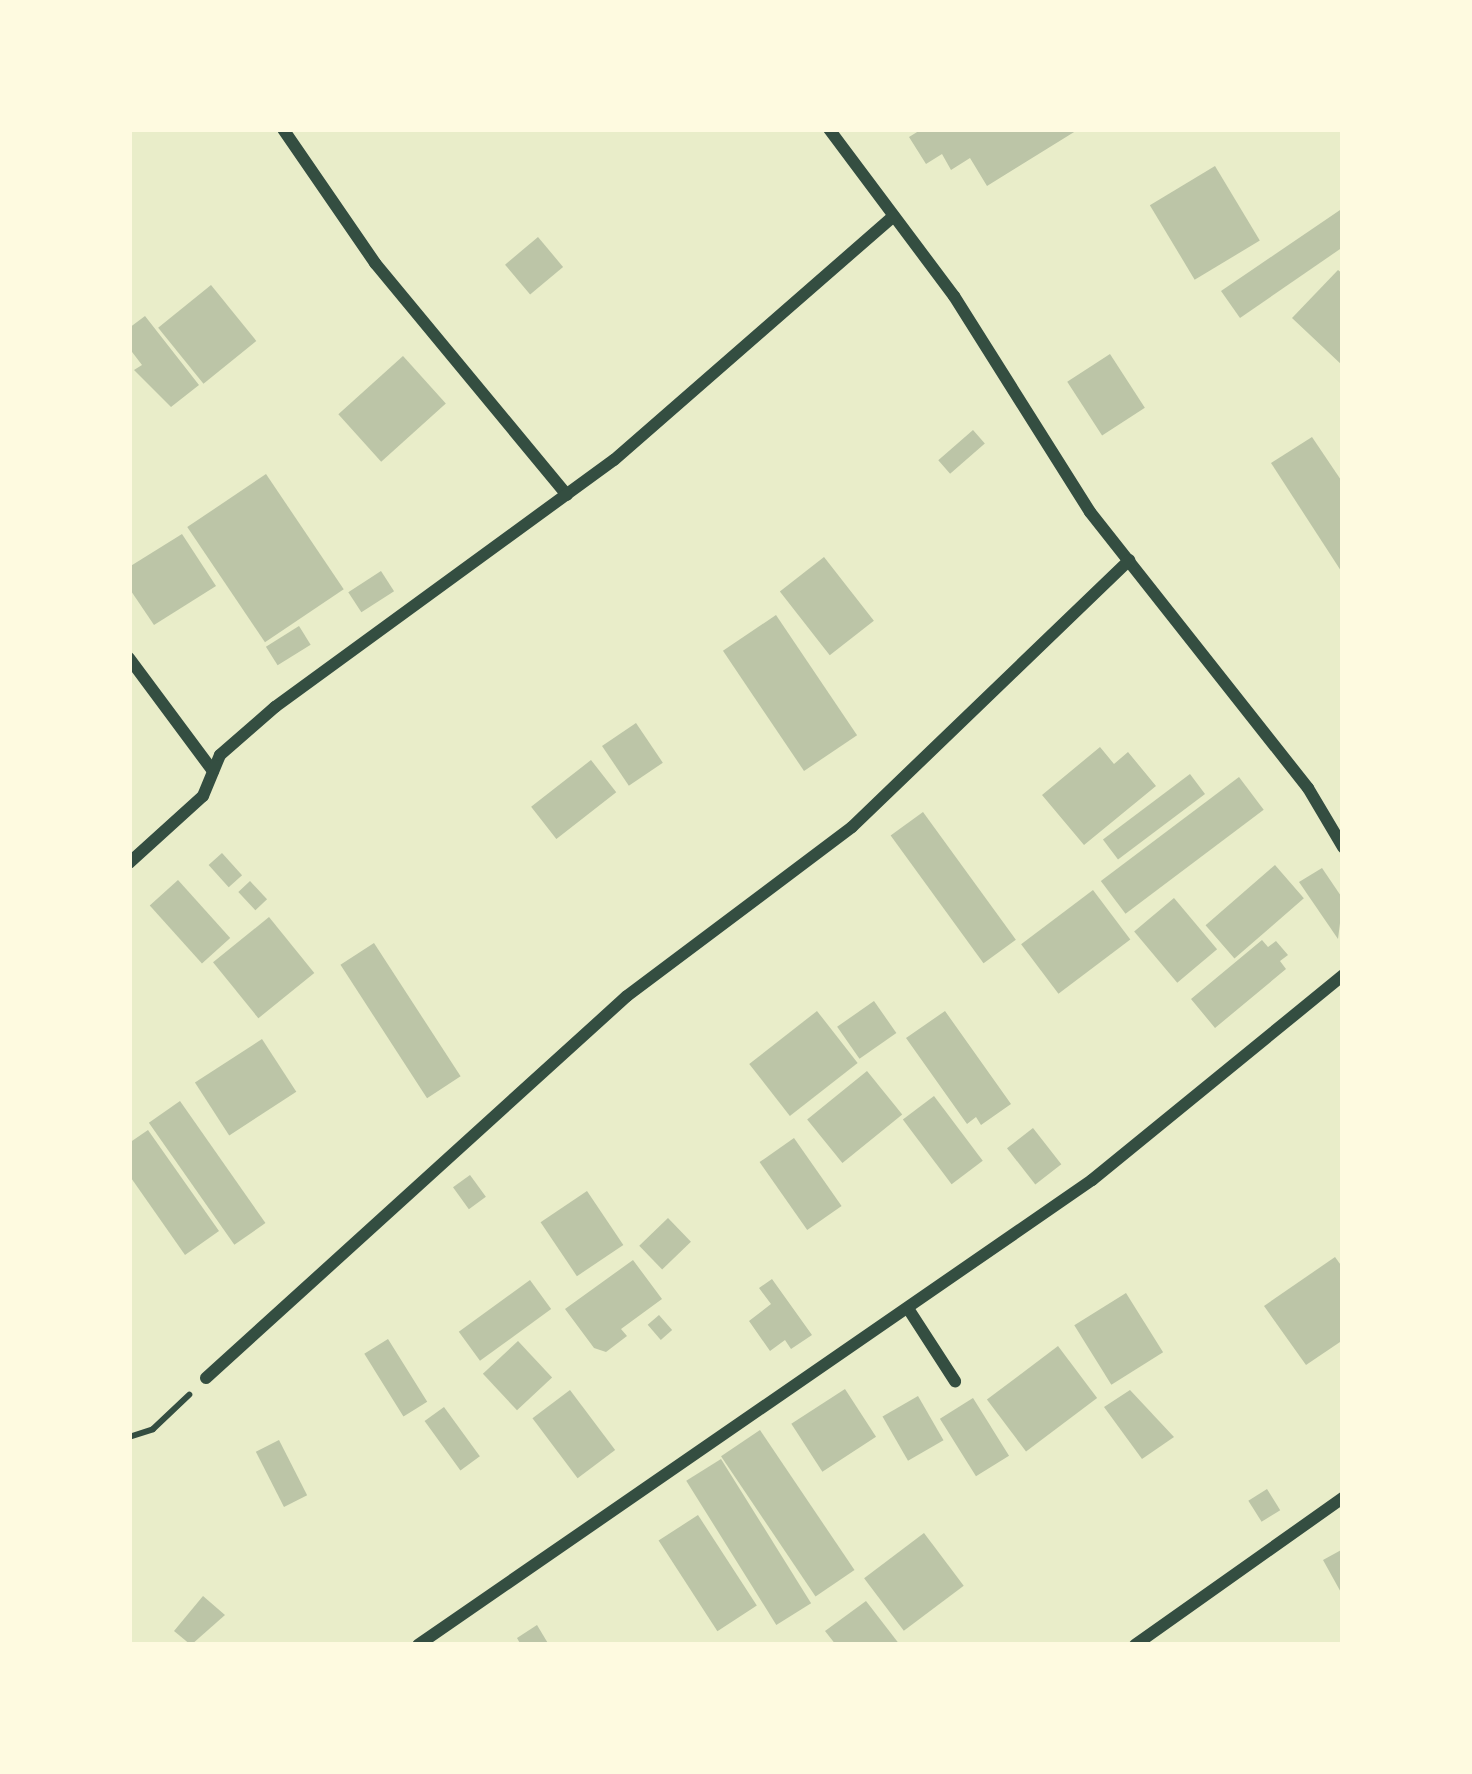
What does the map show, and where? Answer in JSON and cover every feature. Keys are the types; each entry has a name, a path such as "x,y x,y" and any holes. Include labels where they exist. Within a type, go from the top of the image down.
{"street":[{"path":"283,129 375,263 567,495"},
{"path":"829,129 894,216 1129,560 1308,788 1343,847"},
{"path":"129,863 202,796 213,771 275,707 567,495 894,216"},
{"path":"206,1378 628,996 852,827 1129,560"},
{"path":"129,658 213,771"},
{"path":"418,1645 836,1352 909,1310 1092,1180 1343,975"},
{"path":"909,1310 956,1381"},
{"path":"1135,1645 1343,1498"}],"path":[{"path":"129,1436 153,1429 206,1378"}],"building":[{"path":"922,129 1079,129 987,186 970,158 951,170 942,154 926,164 909,137"},
{"path":"1215,166 1260,241 1195,280 1150,205"},
{"path":"1343,208 1343,247 1240,318 1221,291"},
{"path":"538,237 563,267 530,295 505,265"},
{"path":"1338,270 1343,274 1343,366 1292,318"},
{"path":"211,285 256,341 203,384 158,328"},
{"path":"145,316 199,385 171,407 134,370 142,365 129,348 129,328"},
{"path":"1110,354 1145,408 1102,435 1067,382"},
{"path":"403,356 446,404 381,462 338,414"},
{"path":"973,430 985,444 950,474 938,460"},
{"path":"1312,437 1343,483 1343,574 1271,463"},
{"path":"266,474 344,589 265,642 187,527"},
{"path":"182,534 216,586 154,625 129,588 129,567"},
{"path":"824,557 874,621 830,655 780,591"},
{"path":"381,571 394,591 361,612 348,592"},
{"path":"776,615 857,735 804,771 723,651"},
{"path":"299,626 311,645 278,665 266,647"},
{"path":"636,723 663,763 629,786 602,746"},
{"path":"1100,747 1114,764 1128,752 1156,786 1084,845 1042,795"},
{"path":"591,760 616,792 556,839 531,807"},
{"path":"1190,774 1205,794 1118,860 1103,840"},
{"path":"1239,777 1264,810 1126,914 1101,881"},
{"path":"923,812 1016,940 984,963 891,836"},
{"path":"222,853 242,875 229,887 209,865"},
{"path":"1275,865 1304,898 1234,959 1206,925"},
{"path":"1322,868 1343,899 1338,939 1299,882"},
{"path":"178,880 230,938 202,963 150,905"},
{"path":"250,881 267,899 255,910 238,892"},
{"path":"1093,890 1130,940 1058,994 1021,944"},
{"path":"1174,898 1217,949 1177,983 1134,931"},
{"path":"269,917 314,973 258,1018 213,962"},
{"path":"1262,940 1268,947 1276,941 1288,955 1280,961 1286,969 1215,1028 1191,999"},
{"path":"374,943 461,1076 427,1098 340,965"},
{"path":"874,1001 896,1033 860,1059 837,1027"},
{"path":"817,1011 858,1063 790,1116 749,1064"},
{"path":"945,1011 1011,1104 981,1125 976,1117 967,1124 906,1038"},
{"path":"262,1039 296,1092 229,1135 195,1083"},
{"path":"867,1071 902,1115 842,1163 807,1119"},
{"path":"934,1096 983,1161 952,1184 903,1119"},
{"path":"180,1101 265,1223 234,1245 149,1123"},
{"path":"1033,1128 1061,1164 1035,1185 1007,1148"},
{"path":"148,1130 219,1231 185,1255 129,1175 129,1143"},
{"path":"794,1138 842,1206 807,1230 760,1162"},
{"path":"470,1175 486,1197 469,1209 453,1187"},
{"path":"587,1191 623,1245 577,1276 541,1222"},
{"path":"668,1218 691,1242 662,1270 639,1246"},
{"path":"1335,1257 1343,1268 1343,1340 1306,1365 1264,1306"},
{"path":"633,1260 662,1299 621,1329 627,1336 606,1352 594,1348 565,1309"},
{"path":"772,1279 812,1335 791,1349 785,1340 770,1351 749,1321 771,1304 759,1288"},
{"path":"530,1280 551,1309 480,1361 459,1332"},
{"path":"1126,1293 1163,1352 1111,1385 1074,1325"},
{"path":"659,1315 672,1330 661,1340 648,1325"},
{"path":"388,1339 427,1402 403,1417 364,1354"},
{"path":"518,1341 552,1378 517,1410 483,1374"},
{"path":"1058,1346 1097,1398 1026,1451 987,1400"},
{"path":"845,1389 876,1437 822,1472 791,1424"},
{"path":"570,1390 615,1450 578,1478 532,1418"},
{"path":"1130,1390 1174,1437 1142,1459 1104,1407"},
{"path":"918,1396 944,1440 908,1461 882,1416"},
{"path":"973,1398 1009,1456 976,1476 940,1419"},
{"path":"444,1407 480,1456 460,1470 425,1421"},
{"path":"760,1430 855,1570 816,1596 721,1456"},
{"path":"279,1440 307,1495 284,1507 256,1452"},
{"path":"721,1459 811,1603 776,1625 686,1481"},
{"path":"1267,1489 1280,1510 1262,1522 1248,1501"},
{"path":"698,1515 757,1606 717,1631 659,1541"},
{"path":"924,1533 964,1586 904,1631 864,1578"},
{"path":"1343,1549 1343,1596 1323,1560"},
{"path":"203,1596 225,1615 191,1645 174,1631"},
{"path":"866,1601 900,1645 836,1645 825,1631"},
{"path":"537,1625 549,1645 521,1645 517,1638"}]}
